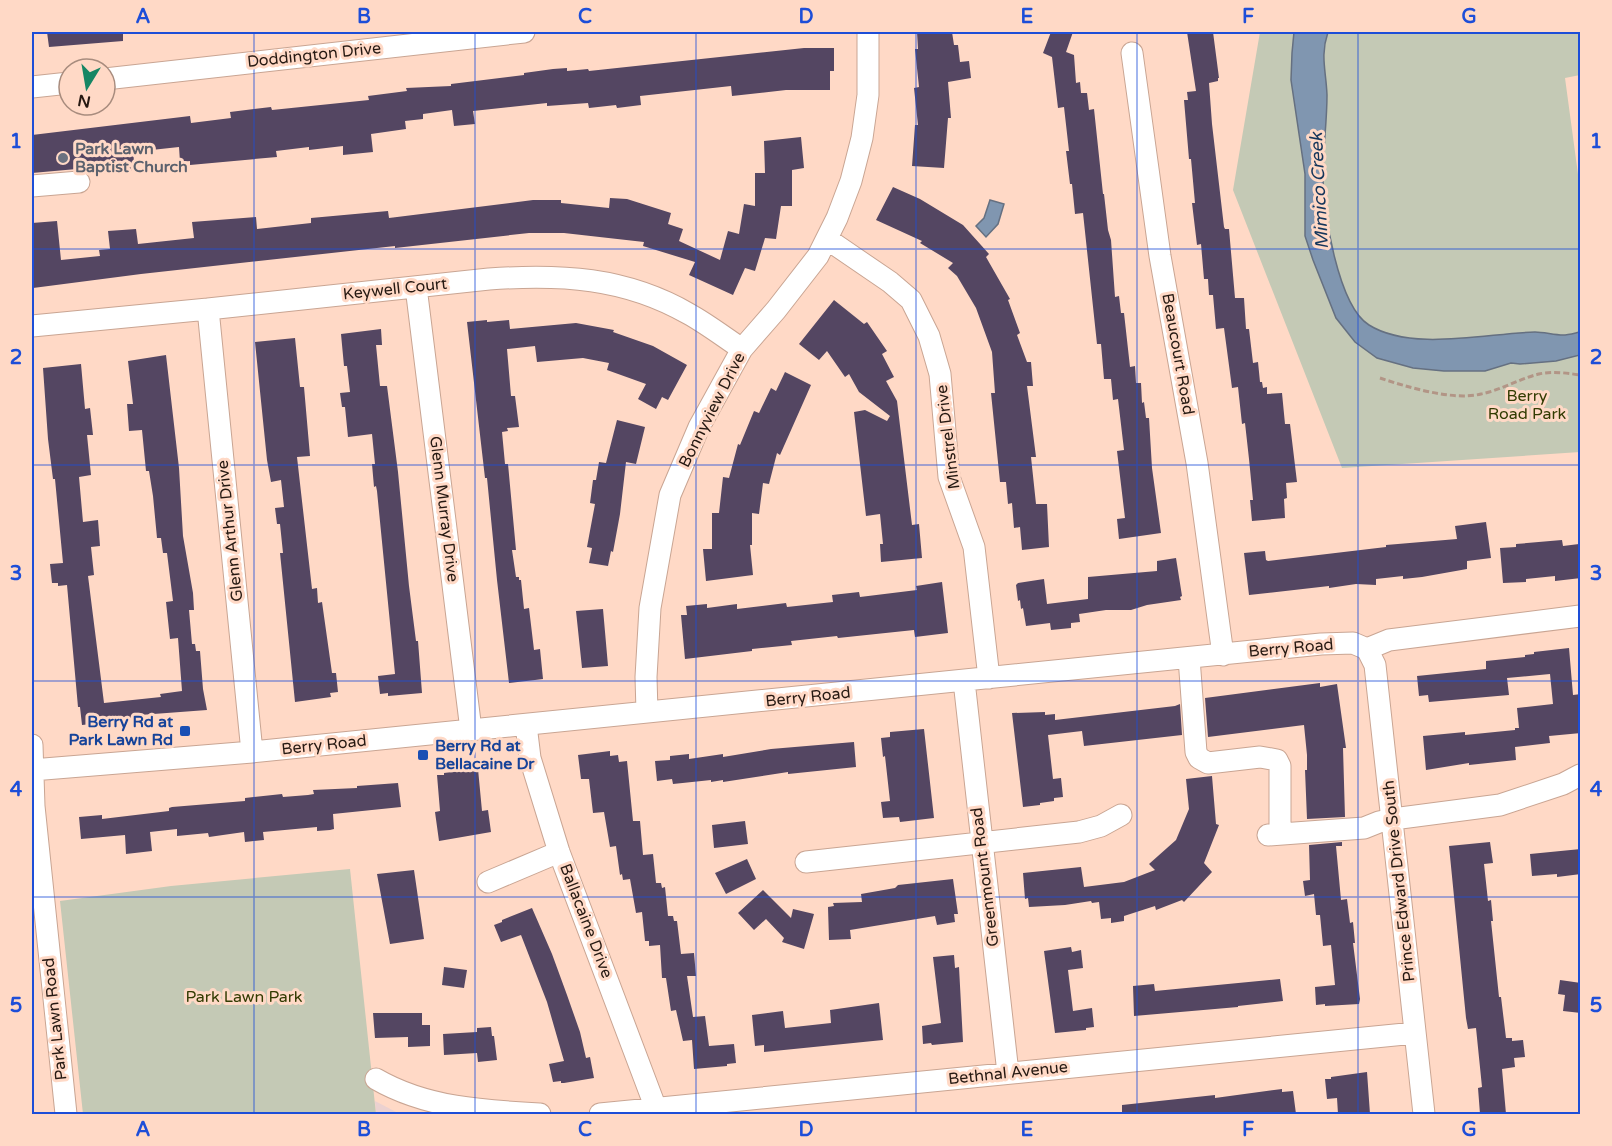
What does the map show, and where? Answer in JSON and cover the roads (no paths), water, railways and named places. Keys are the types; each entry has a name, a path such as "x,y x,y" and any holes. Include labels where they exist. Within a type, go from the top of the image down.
{"street":[{"name":"Doddington Drive","path":"117,78 524,32"},
{"name":"Bonnyview Drive","path":"647,712 646,676 650,608 670,495 699,428 742,349 776,310 818,256 827,240 851,181 862,138 868,95 868,32"},
{"name":"Beaucourt Road","path":"1132,53 1160,256 1197,463 1223,655"},
{"path":"32,87 57,84"},
{"path":"32,186 79,182"},
{"name":"Minstrel Drive","path":"827,240 890,282 911,300 929,336 940,374 949,477 974,547 989,678"},
{"name":"Keywell Court","path":"32,326 532,276 568,277 600,281 637,290 689,314 742,349"},
{"name":"Glenn Murray Drive","path":"416,287 471,730"},
{"name":"Glenn Arthur Drive","path":"208,309 252,752"},
{"path":"1367,649 1389,640 1581,616"},
{"name":"Berry Road","path":"33,770 252,752 1337,643 1353,644 1367,649"},
{"name":"Prince Edward Drive South","path":"1367,649 1375,665 1424,1114"},
{"path":"1189,658 1196,752 1199,758 1208,763 1260,757 1277,760 1280,766 1274,835 1364,828 1393,819 1500,806 1563,784 1581,775"},
{"name":"Greenmount Road","path":"964,681 1008,1073"},
{"name":"Ballacaine Drive","path":"526,725 530,758 560,852 657,1112"},
{"name":"Park Lawn Road","path":"32,745 38,929 66,1114"},
{"path":"806,862 1079,832 1101,826 1122,815"},
{"path":"488,882 560,852"},
{"name":"Bethnal Avenue","path":"600,1114 657,1112 1008,1073 1416,1033"},
{"path":"376,1079 407,1096 438,1104 540,1114"}],"water":[{"name":"Mimico Creek","path":"1294,32 1328,32 1324,56 1327,95 1323,166 1326,211 1334,257 1349,299 1358,315 1369,325 1406,338 1450,339 1516,333 1565,335 1580,332 1580,355 1556,361 1511,363 1485,371 1444,371 1413,368 1377,358 1355,342 1336,318 1305,236 1305,174 1291,80"},
{"path":"990,200 1004,204 998,224 986,237 976,226 984,218"}],"place":[{"name":"Park Lawn Baptist Church","path":"63,158"},
{"name":"Berry Rd at Park Lawn Rd","path":"185,731"},
{"name":"Berry Rd at Bellacaine Dr","path":"423,755"}],"park label":[{"name":"Berry Road Park","path":"1527,405"},
{"name":"Park Lawn Park","path":"244,997"}]}
